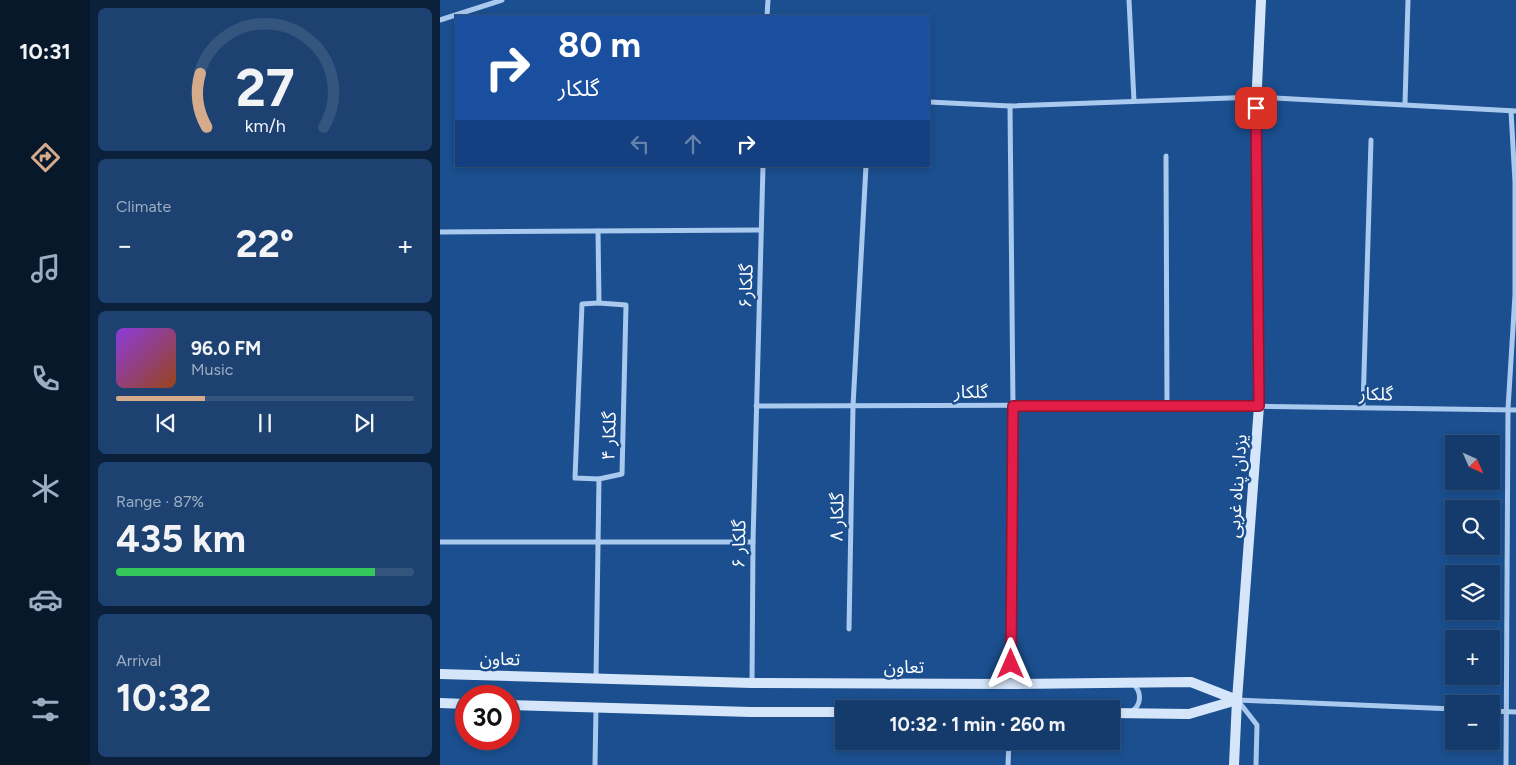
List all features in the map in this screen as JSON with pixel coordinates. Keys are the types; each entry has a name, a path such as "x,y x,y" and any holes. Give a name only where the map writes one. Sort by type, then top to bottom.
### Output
{"street":[{"path":"456,15 502,0"},
{"path":"767,15 768,0"},
{"path":"1129,0 1134,101"},
{"name":"یزدان پناه غربی","path":"1234,765 1237,700 1259,406 1257,97 1260,0"},
{"path":"1405,104 1408,0"},
{"path":"440,20 455,15"},
{"path":"930,102 1010,106 1257,97 1514,111 1515,295 1508,409 1506,765"},
{"path":"1010,106 1013,406 1011,684"},
{"path":"1363,407 1371,140"},
{"path":"1166,156 1167,405"},
{"name":"گلکار۶","path":"756,406 763,167"},
{"name":"گلکار ۸","path":"849,629 853,406 866,167"},
{"path":"440,232 761,230"},
{"path":"598,231 599,303 582,304 575,478 599,479"},
{"name":"گلکار ۴","path":"596,678 599,479 622,474 626,305 599,303"},
{"name":"گلکار","path":"756,406 1167,405 1516,410"},
{"name":"گلکار ۶","path":"752,682 756,406"},
{"path":"440,542 753,542"},
{"name":"تعاون","path":"440,674 752,682 1011,684 1191,682 1237,700"},
{"path":"1128,713 1135,709 1140,696 1138,689 1131,682"},
{"path":"1237,700 1257,725 1256,765"},
{"path":"1120,713 1189,714 1237,700 1445,709"},
{"path":"440,703 455,704"},
{"path":"520,705 835,712"},
{"path":"595,765 596,707"},
{"path":"1500,712 1516,712"},
{"path":"1008,765 1009,750"}],"route":[{"path":"1011,664 1013,406 1259,406 1256,108"}]}
